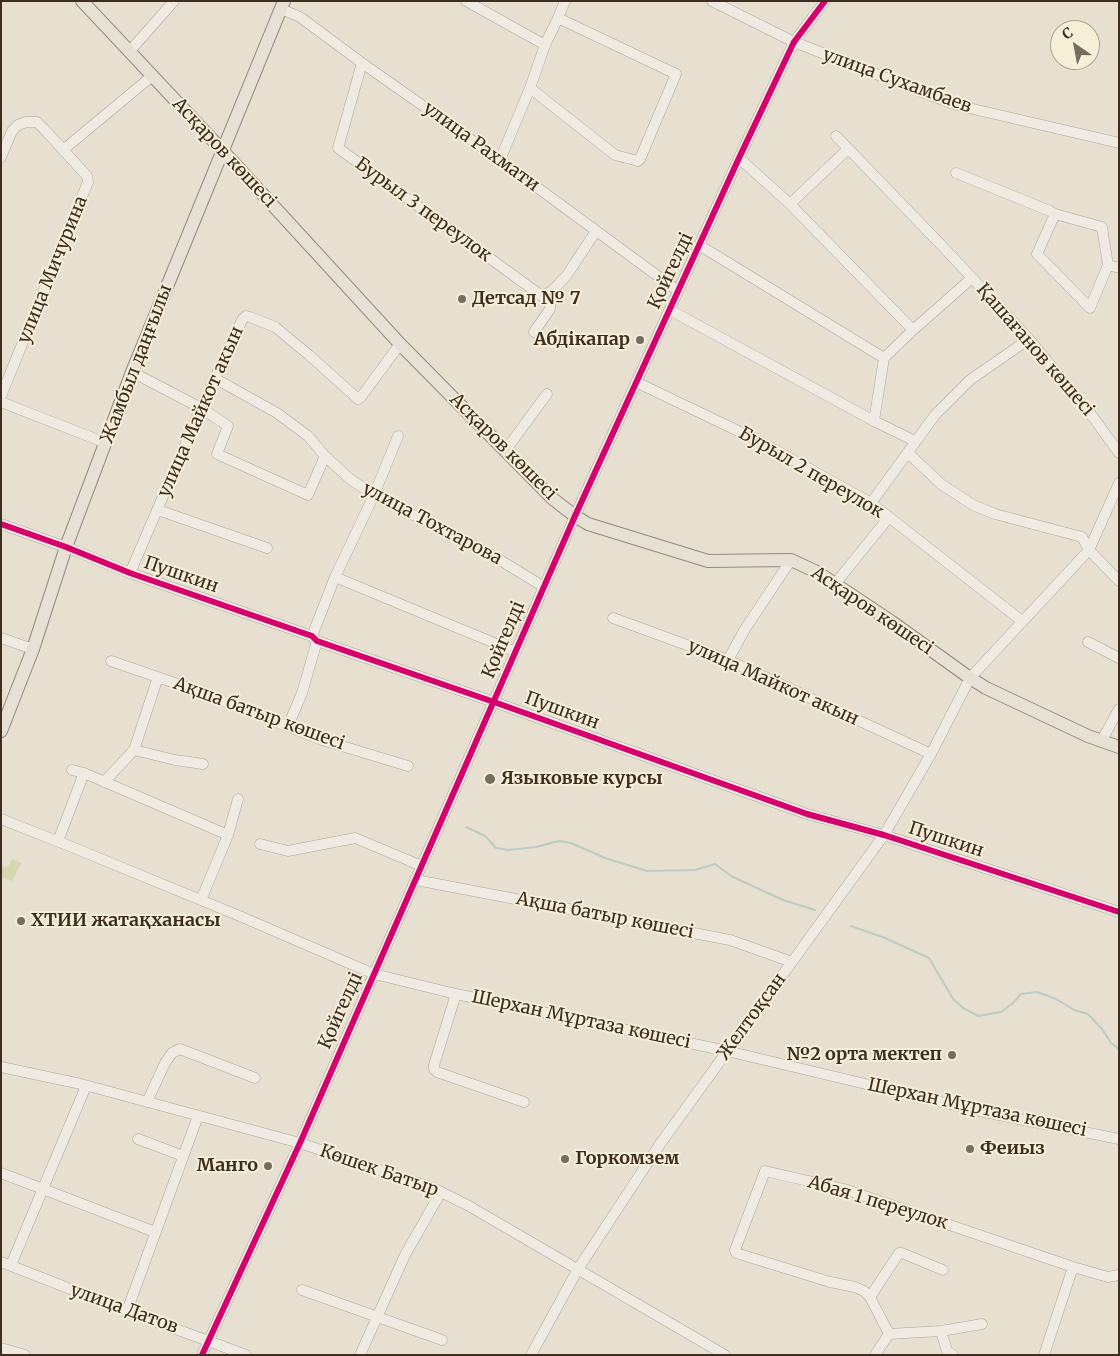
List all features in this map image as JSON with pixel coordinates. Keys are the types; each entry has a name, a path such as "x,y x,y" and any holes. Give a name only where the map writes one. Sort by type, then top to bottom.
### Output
{"main road":[{"name":"Асқаров көшесі","path":"82,1 400,344 553,499 576,516 588,524 708,561 791,560 817,572 986,688 1088,736 1119,747"},
{"name":"Жамбыл даңғылы","path":"1,731 33,649 66,547 132,372 282,5"}],"street":[{"path":"129,52 174,1"},
{"path":"466,1 545,45"},
{"path":"500,160 564,1"},
{"name":"улица Сухамбаев","path":"712,1 794,42 956,105 1119,144"},
{"name":"Қойгелді","path":"202,1355 300,1143 544,587 739,158 794,42 825,1"},
{"name":"улица Рахмати","path":"282,5 362,64 500,160 678,292"},
{"path":"530,88 615,155 638,161 640,159 676,74 558,18"},
{"name":"Бурыл 3 переулок","path":"362,64 338,146 340,150 542,296"},
{"path":"63,150 152,76"},
{"name":"улица Мичурина","path":"1,157 12,131 18,125 26,122 37,122 88,179 88,184 1,396"},
{"name":"Қашағанов көшесі","path":"836,136 1029,339 1093,417 1119,453"},
{"path":"790,204 848,149"},
{"path":"739,158 790,204 913,330"},
{"path":"956,173 1055,214 1102,227 1114,267 1090,308 1037,254 1055,214"},
{"path":"534,332 550,309 550,302 542,296 552,291 567,275 596,231"},
{"path":"699,245 884,358"},
{"path":"874,421 884,358 972,278"},
{"path":"670,310 874,421 915,441"},
{"name":"улица Майкот акын","path":"130,573 201,408 242,320 246,316 275,327 358,399 400,344"},
{"path":"871,503 936,415 970,380 1029,339"},
{"path":"132,372 201,408 228,426 217,454 308,495 324,456"},
{"name":"улица Тохтарова","path":"216,379 277,413 308,436 324,456 350,479 374,495 490,554 544,587"},
{"name":"Бурыл 2 переулок","path":"636,382 757,440 871,503 1022,621"},
{"path":"505,451 547,394"},
{"path":"1,402 106,443"},
{"path":"288,726 302,693 314,638 335,577 374,495 398,436"},
{"path":"908,453 941,484 973,505 995,514 1082,537 1089,550 1119,580"},
{"name":"Желтоқсан","path":"531,1355 578,1269 660,1144 884,835 931,754 970,678 1089,550 1119,483"},
{"name":"улица Майкот акын","path":"158,510 267,548"},
{"path":"835,584 889,517"},
{"name":"Пушкин","path":"1,524 66,547 130,573 808,814 884,835 1119,912"},
{"path":"728,660 745,629 791,560"},
{"path":"335,577 516,652"},
{"name":"улица Майкот акын","path":"613,618 728,660 931,754"},
{"path":"1,638 33,649"},
{"path":"1088,642 1119,658"},
{"name":"Ақша батыр көшесі","path":"110,661 198,691 322,740 408,766"},
{"path":"104,782 134,750 158,677"},
{"path":"1102,740 1119,709"},
{"path":"134,750 175,760 203,764"},
{"path":"72,770 84,773 228,835"},
{"path":"58,841 84,773"},
{"path":"201,900 228,835 238,799"},
{"name":"Шерхан Мұртаза көшесі","path":"1,820 58,841 201,900 374,974 456,994 727,1051 979,1111 1119,1139"},
{"path":"260,844 288,851 355,838 422,866"},
{"name":"Ақша батыр көшесі","path":"416,880 730,940 792,962"},
{"path":"456,994 434,1069 437,1072 524,1102"},
{"path":"147,1102 172,1053 180,1049 255,1078"},
{"name":"Көшек Батыр","path":"1,1067 86,1086 300,1143 433,1188 470,1206 725,1355"},
{"path":"6,1264 43,1189 86,1086"},
{"path":"127,1311 198,1116"},
{"path":"138,1140 183,1156"},
{"name":"Абая 1 переулок","path":"870,1298 860,1289 830,1282 736,1253 735,1250 764,1172 767,1171 844,1189 1073,1267 1108,1277 1119,1275"},
{"path":"1,1173 155,1232"},
{"path":"360,1355 405,1254 442,1192"},
{"path":"889,1334 870,1298 898,1253 943,1270"},
{"name":"улица Датов","path":"6,1264 246,1355"},
{"path":"1044,1355 1073,1267"},
{"path":"302,1290 442,1340"},
{"path":"889,1334 941,1330 982,1324"},
{"path":"941,1330 947,1351 953,1355"},
{"path":"875,1355 889,1334"},
{"path":"1,1348 25,1355"}],"green space":[{"path":"12,859 22,863 12,881 1,877 1,866 9,865"}],"waterway":[{"path":"466,827 485,836 496,848 509,850 536,847 559,841 571,843 605,858 647,871 695,870 715,864 731,876 783,900 815,910"},
{"path":"851,926 885,938 929,958 953,999 963,1008 978,1016 1001,1012 1021,994 1037,992 1056,999 1074,1010 1088,1014 1102,1029 1111,1043 1119,1049"}],"cycle path":[{"path":"202,1355 300,1143 575,516 739,158 794,42 825,1"},
{"path":"1,524 66,547 130,573 312,636 317,641 807,814 884,835 1119,912"}],"place":[{"name":"Детсад № 7","path":"462,299"},
{"name":"Абдiкапар","path":"640,340"},
{"name":"Языковые курсы","path":"490,779"},
{"name":"ХТИИ жатақханасы","path":"21,921"},
{"name":"№2 орта мектеп","path":"952,1055"},
{"name":"Феиыз","path":"970,1149"},
{"name":"Горкомзем","path":"565,1159"},
{"name":"Манго","path":"268,1166"}]}
